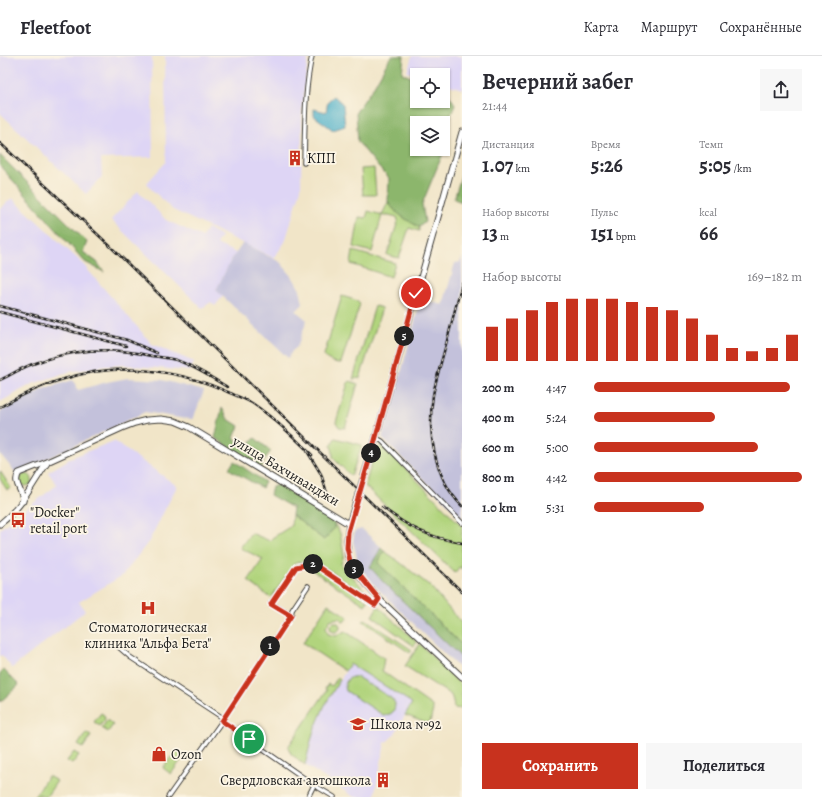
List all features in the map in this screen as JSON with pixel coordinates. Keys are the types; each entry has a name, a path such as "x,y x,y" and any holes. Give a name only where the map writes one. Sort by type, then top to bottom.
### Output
{"main road":[{"path":"349,524 376,438 462,132"},
{"name":"улица Бахчиванджи","path":"26,471 135,423 161,419 175,422 200,434 349,524 347,548 351,565 379,599 462,677"},
{"path":"0,524 11,515 23,501 47,462"},
{"path":"23,501 21,490 17,482 17,476 19,473 26,471 29,472 34,476 34,483"},
{"path":"21,490 30,489"}],"street":[{"path":"304,163 306,108 312,56"},
{"path":"376,438 382,441 462,522"},
{"path":"291,616 271,604 296,567 301,565 315,565 375,605 379,599"},
{"path":"168,797 291,616 292,610 308,586"},
{"path":"114,643 130,657 222,719 314,785 334,797"},
{"path":"308,797 314,785"}],"shaded area":[{"path":"0,56 152,56 153,157 101,159 102,177 86,194 0,113"},
{"path":"165,56 282,56 284,58 308,59 302,106 301,189 285,242 274,258 173,210 146,184 166,162"},
{"path":"412,56 462,56 462,89 450,85 450,68 410,68 410,73 407,72"},
{"path":"138,191 166,220 202,237 207,228 221,236 216,244 236,253 216,290 223,296 215,306 211,302 202,308 111,220"},
{"path":"12,198 81,262 152,344 194,362 190,371 125,365 106,366 68,372 32,384 0,402 0,209"},
{"path":"243,243 280,262 292,276 300,290 303,304 296,311 307,320 297,347 292,351 288,358 216,290 231,260"},
{"path":"462,257 462,518 382,438 386,421 390,414 421,299 443,305 455,263 460,262"},
{"path":"128,378 162,380 204,391 193,419 145,412 19,472 15,472 0,454 0,412 13,404 43,389 73,380 78,390"},
{"path":"114,441 177,486 149,541 123,575 79,602 85,611 12,668 2,655 0,656 0,529 57,485 48,472 73,457"},
{"path":"362,529 381,548 371,567 385,584 462,658 462,671 377,588 359,566 353,541 355,531"},
{"name":"Школа №92","path":"350,664 412,703 394,735 385,743 374,797 354,797 305,765 313,733 324,707"}],"green space":[{"path":"391,56 404,56 402,73 410,77 410,108 450,108 450,96 455,104 450,118 450,116 410,116 410,156 442,156 422,204 425,222 419,227 398,213 388,202 389,178 358,142 356,112 374,86"},
{"path":"0,155 87,242 83,252 97,262 104,272 85,262 0,166"},
{"path":"374,168 376,195 363,195 361,169"},
{"path":"462,173 462,202 454,199"},
{"path":"388,202 398,213 419,227 419,231 409,228 399,258 387,255 398,221 397,217 382,215"},
{"path":"368,211 382,215 372,252 354,247 359,217 366,218"},
{"path":"353,251 395,263 391,277 351,264"},
{"path":"342,296 358,301 360,304 341,363 336,363 327,359 324,355"},
{"path":"375,306 382,308 360,378 353,379"},
{"path":"350,381 358,384 345,428 339,427 336,422 348,383"},
{"path":"222,408 228,419 239,426 234,438 254,456 258,452 250,443 255,438 271,451 264,460 262,467 215,438"},
{"path":"335,438 362,445 351,476 333,458 331,446"},
{"path":"379,447 385,448 462,526 462,569 459,567 455,573 365,486 375,451"},
{"path":"234,461 265,482 262,488 229,469"},
{"path":"0,471 11,488 7,490 0,479"},
{"path":"28,474 31,475 31,485 24,486 21,485 20,478 21,475"},
{"path":"277,485 325,513 334,523 334,528 324,540 292,515 293,508 270,495 272,487"},
{"path":"292,515 324,540 334,528 334,523 340,533 344,555 341,564 345,573 353,577 372,599 315,561 305,560 294,564 271,598 248,581 263,559 240,548 251,533 270,541 272,538 291,526"},
{"path":"381,548 384,551 378,563 462,645 462,658 385,584 370,567"},
{"path":"384,551 430,586 462,624 462,645 378,563"},
{"path":"315,566 368,601 365,605 312,570"},
{"path":"328,604 348,617 344,622 339,618 330,620 326,627 328,634 336,636 345,631 384,658 382,671 432,706 433,710 430,722 426,723 405,715 412,703 350,664 345,671 303,643"},
{"path":"378,606 417,642 414,646 372,616"},
{"path":"365,619 412,650 410,653 363,621"},
{"path":"333,622 337,622 339,623 339,631 333,632 330,629 330,625"},
{"path":"420,644 462,686 462,709 454,708 451,695 405,666"},
{"path":"4,670 19,685 0,702 0,673"},
{"path":"338,677 340,679 324,707 313,733 305,765 291,754 288,747 327,690 325,689 328,684 332,686"},
{"path":"352,677 357,677 391,698 395,703 392,712 383,715 346,691 346,682"},
{"path":"101,713 104,715 105,719 100,726 94,722"},
{"path":"107,720 113,725 108,732 102,728"},
{"path":"86,733 91,736 83,748 78,745"},
{"path":"176,750 184,756 171,774 163,768"},
{"path":"74,752 79,755 72,764 67,761"},
{"path":"48,776 57,781 46,797 39,794 39,797 34,797"}],"water":[{"path":"334,96 343,104 345,126 333,130 314,116 314,109 326,112 328,101"}],"railway":[{"path":"0,143 109,245 462,592"},
{"path":"462,283 434,389 431,409 432,439 439,468 452,495 462,506"},
{"path":"0,306 127,340 157,353"},
{"path":"0,312 126,346"},
{"path":"0,380 26,367 60,355 75,352 105,350 136,353 183,362 227,387"},
{"path":"0,407 48,384 85,374 127,370 169,374 190,378 252,403 268,415 312,455"},
{"path":"307,451 321,474 327,493"},
{"path":"382,507 401,521 419,531 439,538 462,543"}],"place":[{"name":"КПП","path":"295,158"},
{"name":"\"Docker\" retail port","path":"18,520"},
{"name":"Стоматологическая клиника \"Альфа Бета\"","path":"148,608"},
{"name":"Школа №92","path":"358,724"},
{"name":"Ozon","path":"159,754"},
{"name":"Свердловская автошкола","path":"383,780"}],"route":[{"path":"249,739 222,721 278,633 291,616 271,604 296,567 310,564 315,565 375,605 379,599 351,565 348,556 347,540 349,524 374,444 416,293"}]}
